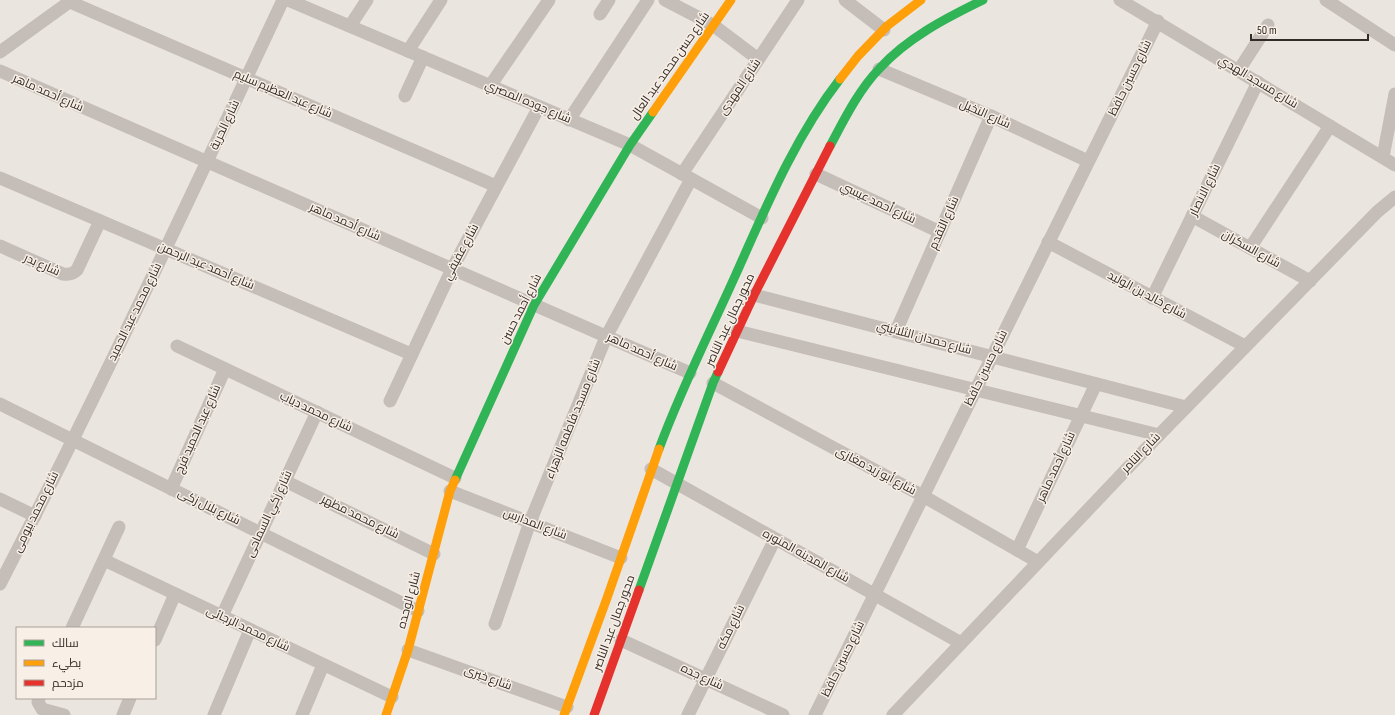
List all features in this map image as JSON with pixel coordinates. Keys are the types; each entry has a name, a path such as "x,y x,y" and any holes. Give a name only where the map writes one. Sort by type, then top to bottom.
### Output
{"street":[{"name":"شارع الحرية","path":"208,162 283,0"},
{"name":"شارع جوده المصري","path":"288,0 630,146 762,218"},
{"path":"350,26 368,0"},
{"path":"408,51 441,0"},
{"path":"490,86 549,0"},
{"path":"600,14 609,0"},
{"path":"569,120 648,0"},
{"path":"665,0 713,25 758,59"},
{"name":"شارع حسن محمد عبد العال","path":"630,146 731,0"},
{"name":"شارع المهدى","path":"686,176 758,59 798,0"},
{"path":"845,0 884,30"},
{"name":"محور جمال عبد الناصر","path":"566,711 651,469 690,373 762,218 799,143 820,106 838,80 858,56 884,30 921,0"},
{"name":"محور جمال عبد الناصر","path":"594,715 713,384 754,294 850,110 879,69 901,49 947,18 983,0"},
{"name":"شارع مسجد الهدي","path":"1120,0 1158,21 1395,165"},
{"path":"1326,0 1395,45"},
{"name":"شارع عبد العظيم سليم","path":"71,1 496,186"},
{"path":"0,52 71,1"},
{"name":"شارع حسين حافظ","path":"815,715 1158,21"},
{"path":"1239,70 1268,25"},
{"path":"405,96 423,58"},
{"name":"شارع النخيل","path":"879,69 991,116 1088,161"},
{"name":"شارع أحمد ماهر","path":"0,71 690,373"},
{"name":"شارع الانصار","path":"1152,298 1258,82"},
{"path":"1383,157 1395,94"},
{"name":"شارع عفيفي","path":"390,401 452,269 538,107"},
{"name":"شارع التقدم","path":"896,331 991,116"},
{"path":"1250,248 1330,126"},
{"name":"شارع أحمد حسن","path":"450,491 534,305 630,146"},
{"name":"شارع محمد عبد الحميد","path":"72,440 208,162"},
{"name":"شارع أحمد عيسي","path":"816,174 940,232"},
{"name":"شارع مسجد فاطمه الزهراء","path":"495,624 530,522 606,337 686,176"},
{"name":"شارع أحمد عبد الرحمن","path":"0,178 411,354"},
{"name":"شارع التامر","path":"893,715 1245,346 1377,212 1395,196"},
{"name":"شارع السكران","path":"1192,216 1310,281"},
{"name":"شارع بدر","path":"0,246 63,274 73,274 78,270 100,221"},
{"name":"شارع خالد بن الوليد","path":"1048,242 1245,346"},
{"name":"شارع حمدان الثلاثيني","path":"754,294 1186,407"},
{"path":"737,331 1159,435"},
{"name":"شارع محمد دياب","path":"178,346 455,478"},
{"name":"شارع عبد الحميد فرج","path":"171,489 225,369"},
{"name":"شارع أبو زيد مغازى","path":"713,384 923,496 1038,562"},
{"name":"شارع أحمد ماهر","path":"1017,550 1096,384"},
{"name":"شارع بلال زكى","path":"0,404 418,610"},
{"name":"شارع زكي السماحى","path":"222,616 317,412"},
{"name":"شارع محمد بيومى","path":"0,584 72,440"},
{"name":"شارع المدينه المنوره","path":"651,469 676,485 961,643"},
{"name":"شارع محمد مظهر","path":"285,480 434,554"},
{"name":"شارع المدارس","path":"450,491 621,558"},
{"name":"شارع الوحده","path":"386,715 408,650 450,491"},
{"path":"0,499 35,516"},
{"path":"72,627 119,527"},
{"name":"شارع مكه","path":"688,715 775,539"},
{"name":"شارع محمد الرجائى","path":"104,560 392,697"},
{"path":"156,638 175,594"},
{"path":"214,715 250,630"},
{"name":"شارع جده","path":"621,640 783,715"},
{"name":"شارع خيرى","path":"408,650 566,711"},
{"path":"302,715 323,664"},
{"path":"39,699 39,706 42,709 64,715"},
{"path":"123,715 130,699"}],"traffic: fast":[{"path":"830,146 864,87 890,58 914,38 955,14 983,0"},
{"path":"659,449 686,383 782,173 809,125 840,79"},
{"path":"455,480 534,305 630,145 653,112"},
{"path":"639,590 718,372"}],"traffic: slow":[{"path":"653,112 731,0"},
{"path":"840,79 858,56 887,26 921,0"},
{"path":"564,715 659,449"},
{"path":"386,715 408,650 450,491 455,480"}],"traffic: jam":[{"path":"718,372 754,295 830,146"},
{"path":"594,715 639,590"}]}
